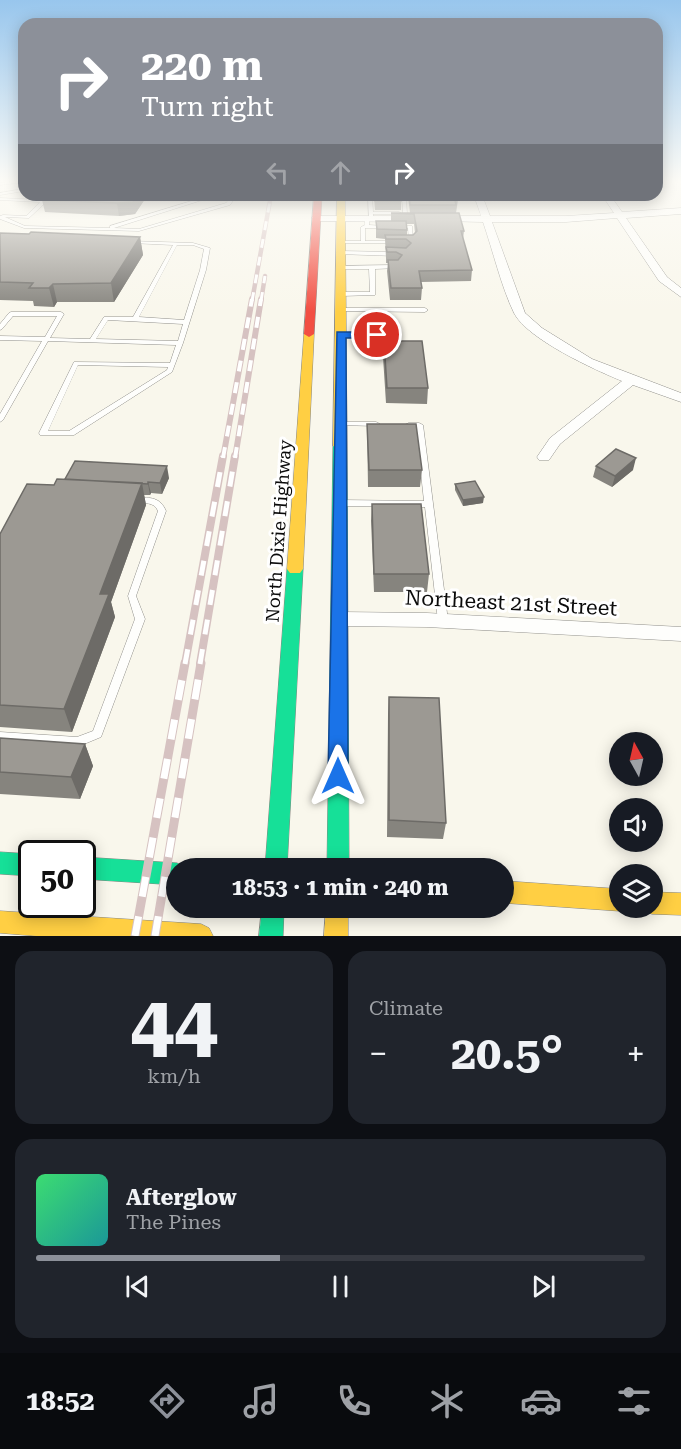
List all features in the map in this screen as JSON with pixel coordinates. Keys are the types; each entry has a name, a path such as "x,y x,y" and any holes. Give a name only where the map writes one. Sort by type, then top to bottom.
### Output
{"main road":[{"name":"North Dixie Highway","path":"277,858 323,388 317,225"},
{"name":"North Dixie Highway","path":"338,858 340,424 323,388 340,335 341,225"},
{"path":"0,863 18,864"},
{"path":"96,869 166,873"},
{"path":"514,893 609,899"},
{"path":"663,903 681,904"},
{"path":"271,936 272,918"},
{"path":"336,936 337,918"},
{"path":"0,922 201,936"}],"street":[{"path":"488,225 520,314 560,346 631,380 681,398"},
{"path":"627,225 663,279 681,294"},
{"path":"544,457 555,441 631,380"},
{"name":"Northeast 21st Street","path":"340,619 443,621 681,634"}],"lane":[{"path":"19,225 24,227 139,230 157,225"},
{"path":"105,229 119,225"},
{"path":"363,242 365,225"},
{"path":"340,254 363,242 412,242 410,227 398,225"},
{"path":"129,242 199,244 207,248 180,343 172,365 170,370 71,433 43,432 76,363 172,365"},
{"path":"135,319 176,243"},
{"path":"340,254 405,254"},
{"path":"340,254 372,267 396,267"},
{"path":"340,294 373,294 372,267"},
{"path":"340,310 425,310"},
{"path":"0,328 11,314 60,315 0,420"},
{"path":"92,340 106,318 186,322"},
{"path":"340,335 394,335"},
{"path":"0,338 180,343"},
{"path":"340,424 386,424"},
{"path":"397,425 419,425 443,621"},
{"path":"0,737 77,742 97,734 140,619 132,596 162,511 161,506 155,501 132,500"},
{"path":"340,503 429,504"}],"building":[{"path":"376,225 406,225 407,230 377,229"},
{"path":"416,225 462,225 464,231 461,231 472,270 419,271 422,288 391,288 388,260 398,260 402,255 387,252 386,247 406,248 411,243 406,239 386,239 385,235 413,235 417,231"},
{"path":"31,232 140,237 111,283 53,284 49,288 29,288 33,283 0,282 0,233 29,234"},
{"path":"384,341 422,341 428,388 387,388"},
{"path":"367,424 416,424 422,470 369,470"},
{"path":"616,449 636,458 615,476 596,466"},
{"path":"75,461 167,466 160,483 65,479"},
{"path":"57,479 142,483 100,594 109,594 64,709 0,705 0,534 27,484 54,485"},
{"path":"475,481 484,497 463,500 455,484"},
{"path":"372,504 421,504 429,574 374,574"},
{"path":"389,697 439,698 446,823 389,820"},
{"path":"0,738 85,744 71,777 0,772"}],"railway":[{"path":"252,301 266,225"},
{"path":"261,301 265,276"},
{"path":"223,458 252,299"},
{"path":"235,458 261,299"},
{"path":"185,664 223,456"},
{"path":"200,664 235,456"},
{"path":"135,936 185,663"},
{"path":"155,936 201,663"}],"traffic: fast":[{"path":"338,858 340,446"},
{"path":"277,858 295,569"},
{"path":"0,863 18,864"},
{"path":"96,869 166,873"},
{"path":"271,936 272,918"}],"traffic: slow":[{"path":"340,446 341,225"},
{"path":"295,569 309,334"},
{"path":"514,893 609,899"},
{"path":"663,903 681,904"},
{"path":"336,936 337,918"},
{"path":"0,922 201,936"}],"traffic: jam":[{"path":"309,334 316,225"}],"route":[{"path":"338,776 340,335 377,335"}]}
